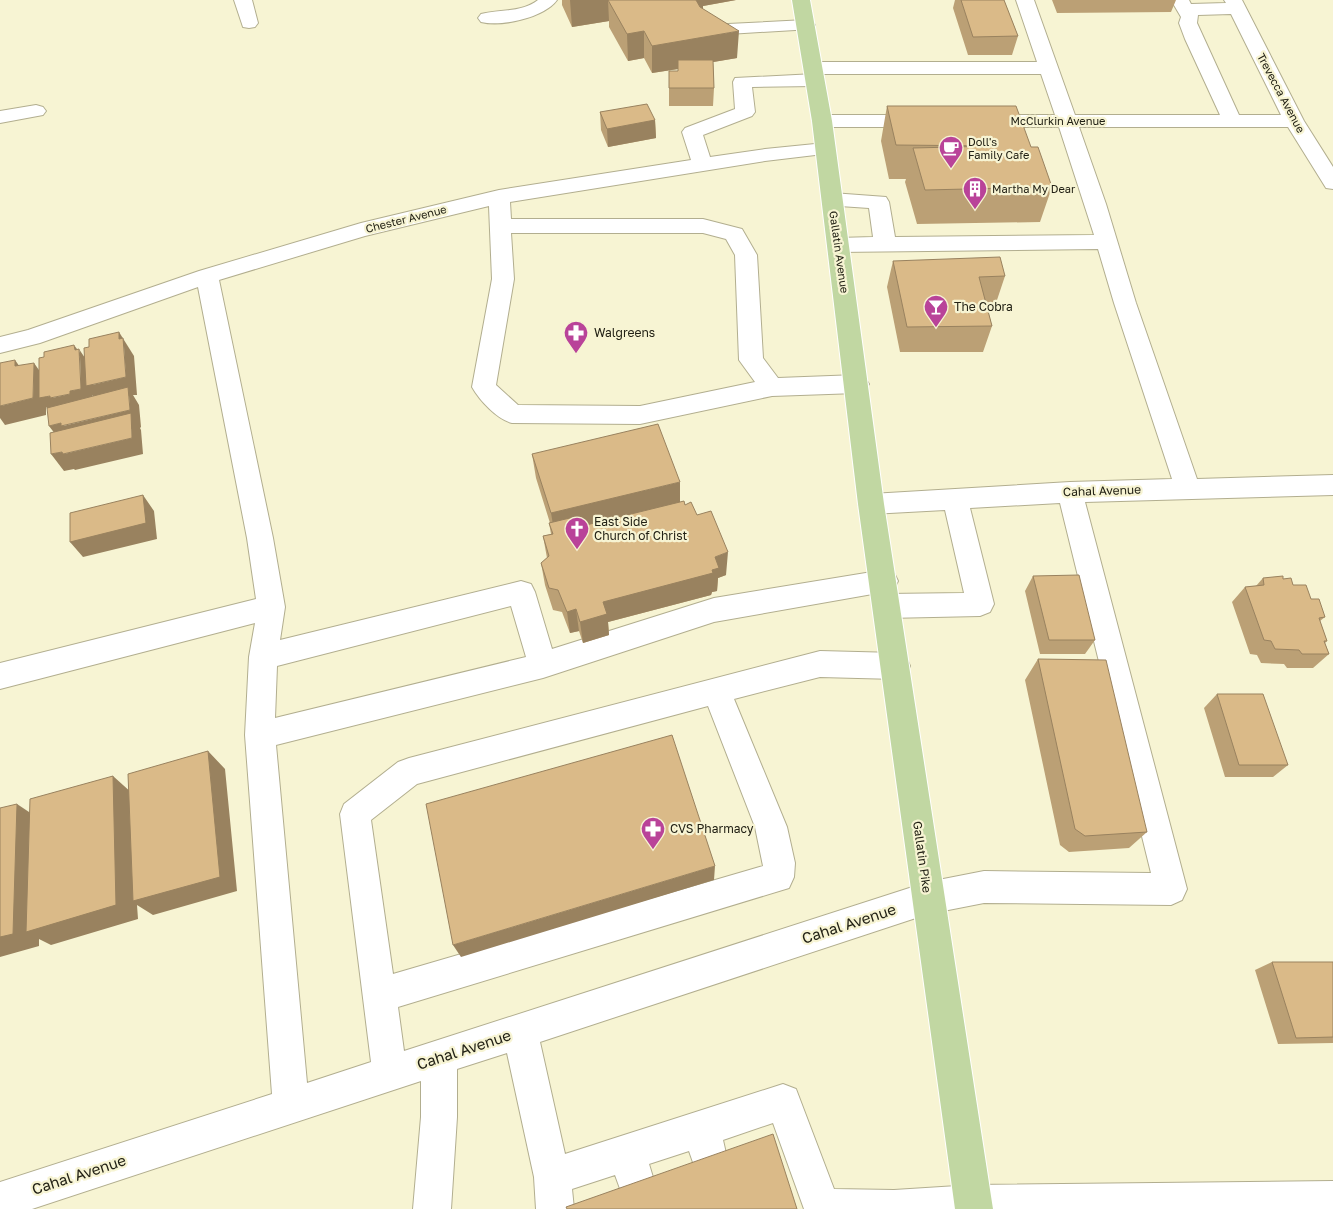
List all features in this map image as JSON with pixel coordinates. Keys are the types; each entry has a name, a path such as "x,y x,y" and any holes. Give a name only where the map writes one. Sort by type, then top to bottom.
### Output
{"main road":[{"name":"Gallatin Avenue","path":"801,0 822,121 871,504"},
{"name":"Gallatin Pike","path":"871,504 886,594 928,898 974,1207"}],"street":[{"path":"243,0 249,23"},
{"path":"488,18 530,12 543,6 548,0"},
{"path":"1025,0 1107,242 1124,303 1188,488"},
{"path":"1232,121 1194,39 1188,23 1190,17 1183,5 1235,4"},
{"name":"Trevecca Avenue","path":"1235,4 1294,121 1333,183"},
{"path":"728,29 806,25"},
{"path":"702,165 692,132 745,112 742,82 814,74 1048,68"},
{"path":"0,118 36,111"},
{"name":"McClurkin Avenue","path":"822,121 1294,121"},
{"path":"1312,148 1333,148"},
{"name":"Chester Avenue","path":"0,345 32,337 207,276 361,230 499,197 702,165 825,149"},
{"path":"499,197 503,278 484,387 512,414 640,415 772,387 857,384"},
{"path":"832,200 879,202 885,244"},
{"path":"501,226 704,226 734,234 746,255 751,360 772,387"},
{"path":"838,245 1107,242"},
{"path":"207,276 260,538 271,608 263,657 260,735 291,1106"},
{"name":"Cahal Avenue","path":"871,504 1070,492 1333,485"},
{"name":"Cahal Avenue","path":"0,1201 928,898 984,887 1171,889 1070,492"},
{"path":"260,735 543,665 714,610 886,594 980,604 954,498"},
{"path":"263,657 521,592 543,665"},
{"path":"0,676 271,608"},
{"path":"390,1074 355,814 408,772 820,664 896,666"},
{"path":"380,995 778,877 779,863 771,827 716,691"},
{"path":"520,1032 553,1193 705,1144 783,1102 822,1209 1197,1206 1333,1200"},
{"path":"432,1209 439,1117 439,1059"}],"building":[{"path":"608,0 696,0 700,7 739,31 652,46 644,31 627,34"},
{"path":"961,0 1004,0 1018,36 973,37"},
{"path":"678,60 713,60 714,88 669,88 669,71 678,71"},
{"path":"647,104 655,120 607,129 600,112"},
{"path":"887,106 1016,106 1031,147 1038,147 1052,187 925,190 913,148 994,146 896,145"},
{"path":"1000,257 1005,276 979,277 992,326 907,327 893,261"},
{"path":"119,332 119,339 123,338 126,377 86,386 84,348 89,347 89,339"},
{"path":"74,345 75,350 79,349 81,389 70,391 70,394 39,398 39,358 44,357 44,352"},
{"path":"15,360 15,366 34,363 33,398 0,406 0,363"},
{"path":"128,387 130,410 61,426 61,423 49,426 47,408"},
{"path":"131,413 132,438 63,454 62,452 51,454 50,433"},
{"path":"658,424 680,482 551,513 532,454"},
{"path":"143,495 146,523 70,542 70,513"},
{"path":"684,501 685,505 691,502 697,515 711,511 728,552 715,557 719,568 712,570 713,573 603,602 607,614 580,622 576,609 567,612 558,590 549,588 541,563 549,556 543,536 553,534 549,523 574,517 578,527"},
{"path":"1079,575 1095,640 1049,640 1033,576"},
{"path":"1283,576 1283,579 1291,578 1293,585 1306,585 1311,599 1319,599 1325,617 1319,618 1327,641 1324,641 1329,654 1302,654 1299,650 1275,649 1271,641 1264,640 1245,587 1264,585 1263,578"},
{"path":"1038,659 1106,660 1147,832 1085,836 1075,829"},
{"path":"1217,694 1263,694 1288,765 1239,765"},
{"name":"CVS Pharmacy","path":"672,735 715,866 453,945 426,804"},
{"path":"208,751 220,877 133,901 128,774"},
{"path":"113,776 116,905 26,932 30,799"},
{"path":"17,804 13,934 0,937 0,808"},
{"path":"1272,962 1333,962 1333,1037 1296,1038"},
{"path":"773,1134 797,1209 567,1209 566,1207"}],"place":[{"name":"Doll's Family Cafe","path":"951,169"},
{"name":"Martha My Dear","path":"975,210"},
{"name":"The Cobra","path":"936,328"},
{"name":"Walgreens","path":"576,354"},
{"name":"East Side Church of Christ","path":"577,550"},
{"name":"CVS Pharmacy","path":"653,850"}]}
